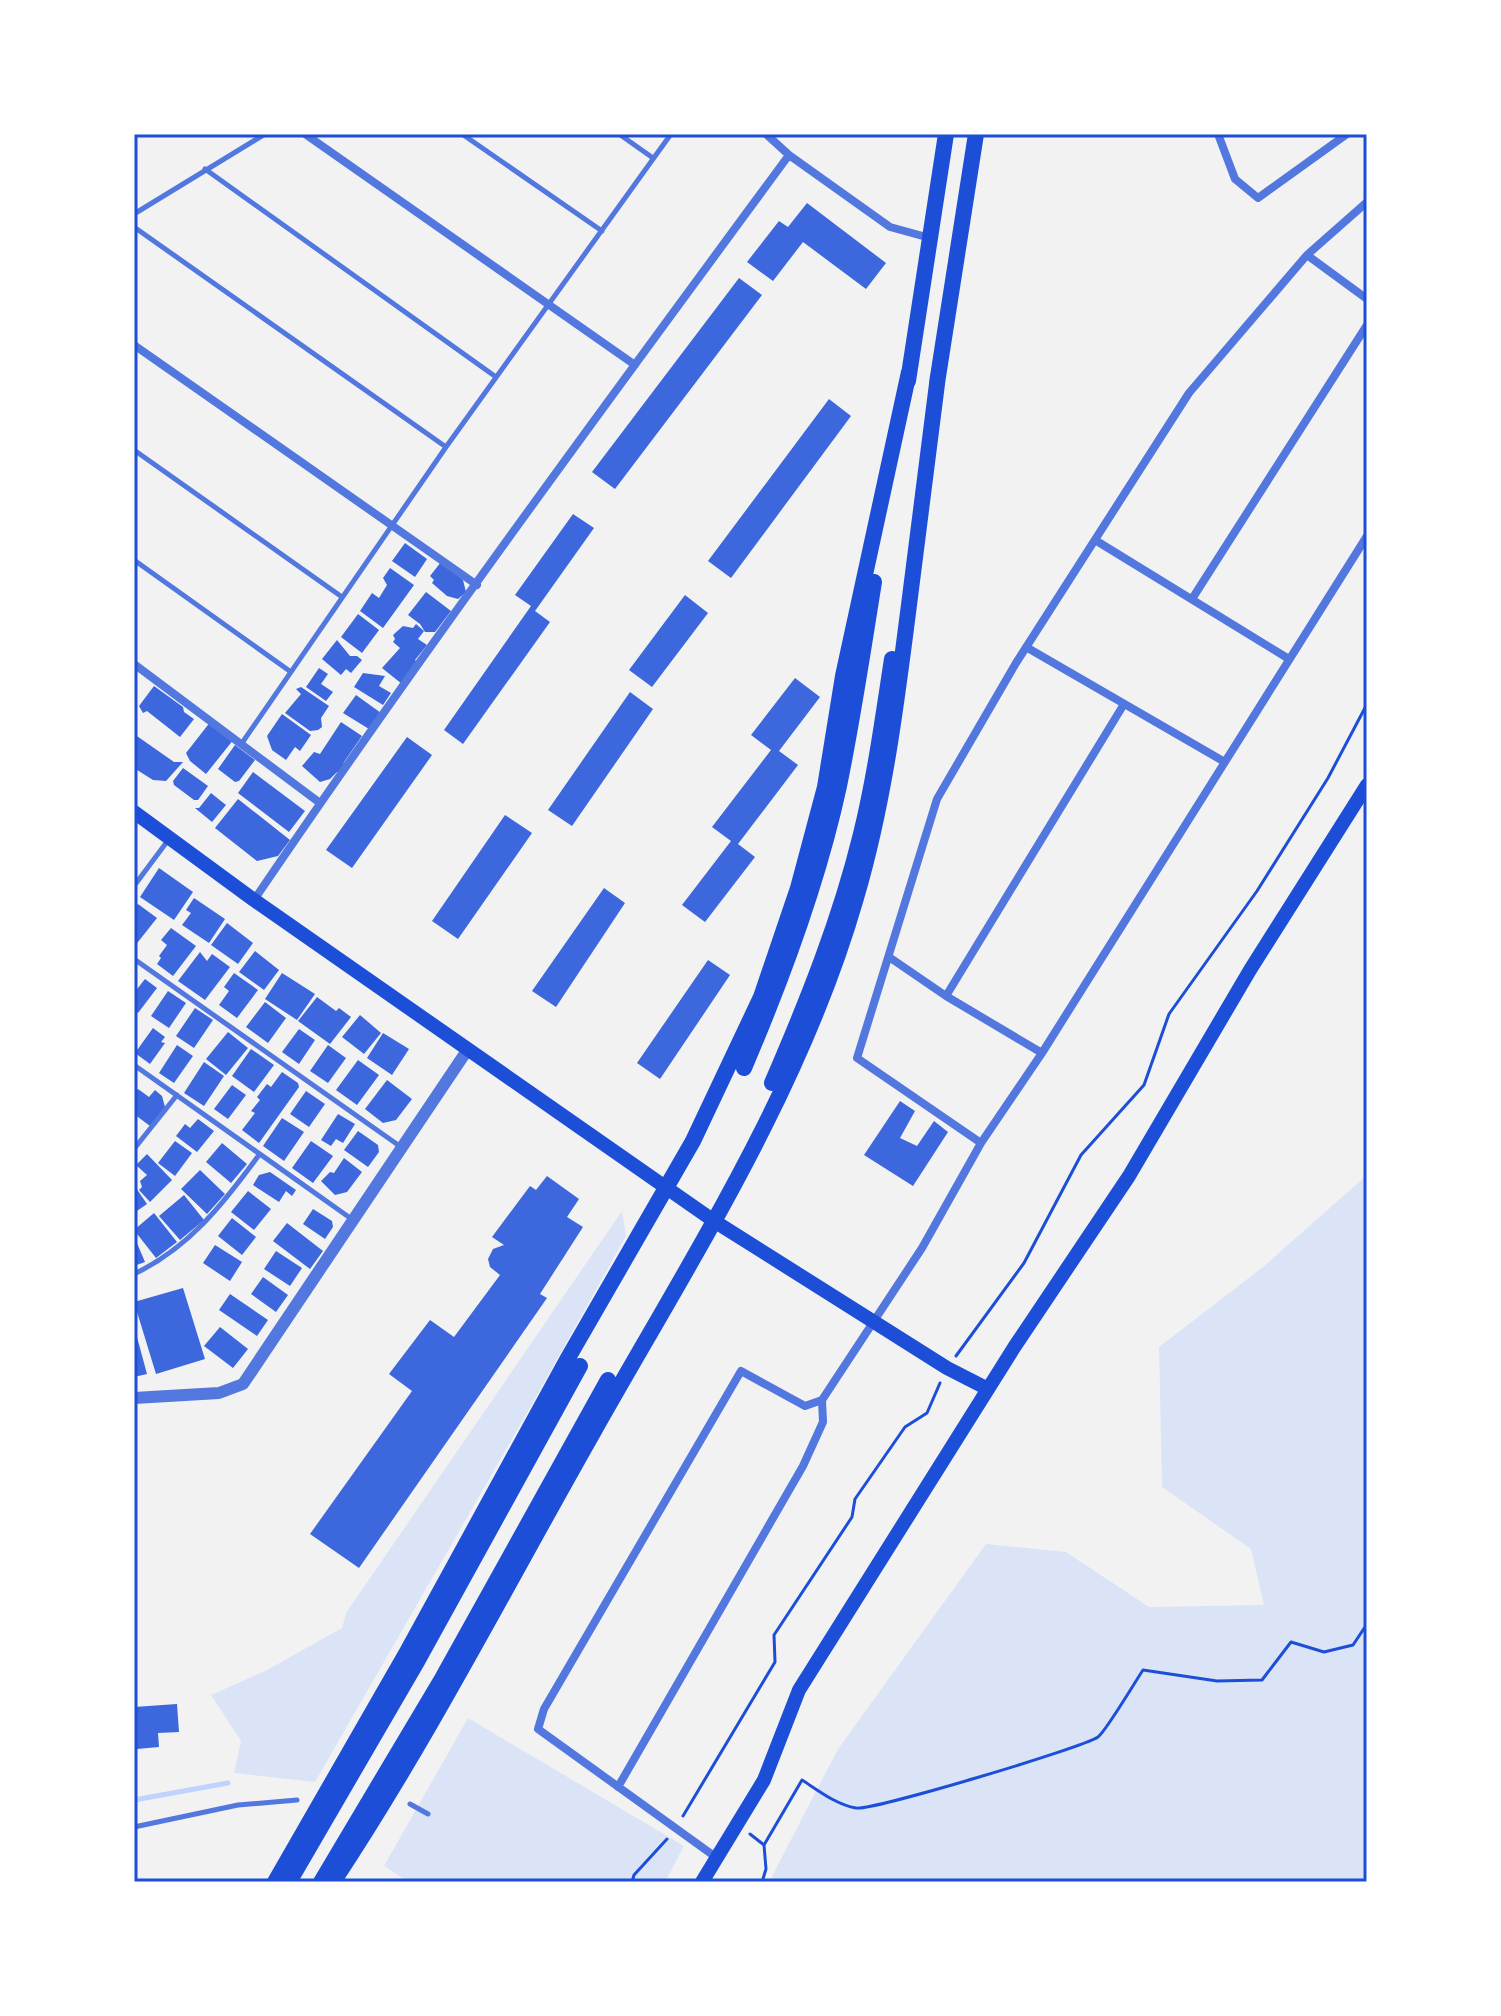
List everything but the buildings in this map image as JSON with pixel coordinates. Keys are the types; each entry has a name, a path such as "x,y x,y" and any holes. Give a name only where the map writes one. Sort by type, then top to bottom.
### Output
{"main road":[{"path":"744,1068 791,951 839,787 946,134"},
{"path":"772,1083 823,958 861,836 887,693 976,134"},
{"path":"275,1882 407,1652 568,1358 668,1187 761,997 798,888 825,787 843,676 909,372"},
{"path":"333,1882 383,1806 455,1683 714,1221 784,1089 812,1023 855,902 873,838 899,694 938,376"},
{"path":"702,1882 764,1780 799,1690 988,1389 1129,1176 1250,970 1367,785"},
{"path":"134,812 254,900 714,1221 947,1368 988,1389"},
{"path":"289,1882 418,1660 580,1366"},
{"path":"321,1882 443,1677 608,1380"}],"street":[{"path":"305,134 635,365"},
{"path":"766,134 789,155 890,227 930,238"},
{"path":"1218,134 1235,179 1258,198 1347,134"},
{"path":"254,900 320,803 789,155"},
{"path":"981,1143 857,1058 937,799 1026,647 1189,393 1307,255 1367,202"},
{"path":"1307,255 1367,299"},
{"path":"1192,599 1367,325"},
{"path":"134,345 477,585"},
{"path":"618,1787 803,1466 823,1422 822,1400 922,1248 981,1143 1042,1053 1367,536"},
{"path":"1095,540 1289,659"},
{"path":"1026,647 1223,761"},
{"path":"134,664 320,803"},
{"path":"946,996 1124,704"},
{"path":"889,957 946,996 1042,1053"},
{"path":"134,1398 219,1393 243,1384 468,1049"},
{"path":"717,1858 538,1729 544,1709 741,1371 805,1406 822,1400"}],"lane":[{"path":"134,214 265,134"},
{"path":"462,134 602,231"},
{"path":"619,134 653,158"},
{"path":"242,743 391,525 671,134"},
{"path":"205,169 496,377"},
{"path":"134,227 446,447"},
{"path":"134,450 342,597"},
{"path":"134,560 291,672"},
{"path":"134,886 170,838"},
{"path":"134,959 402,1148"},
{"path":"134,1065 354,1220"},
{"path":"134,1149 177,1095"},
{"path":"134,1274 152,1266 186,1242 227,1199 259,1155"},
{"path":"134,1827 238,1805 297,1800"},
{"path":"410,1804 428,1814"}],"path":[{"path":"632,1882 634,1875 676,1828 775,1662 774,1635 852,1517 855,1499 905,1427 927,1413 947,1368 1024,1263 1081,1155 1144,1085 1169,1014 1257,891 1328,778 1367,704"},
{"path":"762,1882 766,1869 764,1845 802,1780 831,1799 859,1809 908,1797 1099,1736 1143,1670 1217,1681 1262,1680 1291,1642 1324,1652 1353,1645 1367,1624"},
{"path":"738,1824 764,1845"}],"shaded area":[{"path":"1367,1175 1367,1882 769,1882 838,1749 986,1544 1066,1552 1149,1607 1264,1605 1251,1549 1162,1487 1159,1347 1263,1267"},
{"path":"622,1211 626,1236 315,1782 234,1773 241,1741 211,1695 267,1670 342,1628 346,1613"},
{"path":"468,1718 684,1846 665,1882 409,1882 384,1866"}],"waterway":[{"path":"134,1800 228,1783"}]}
